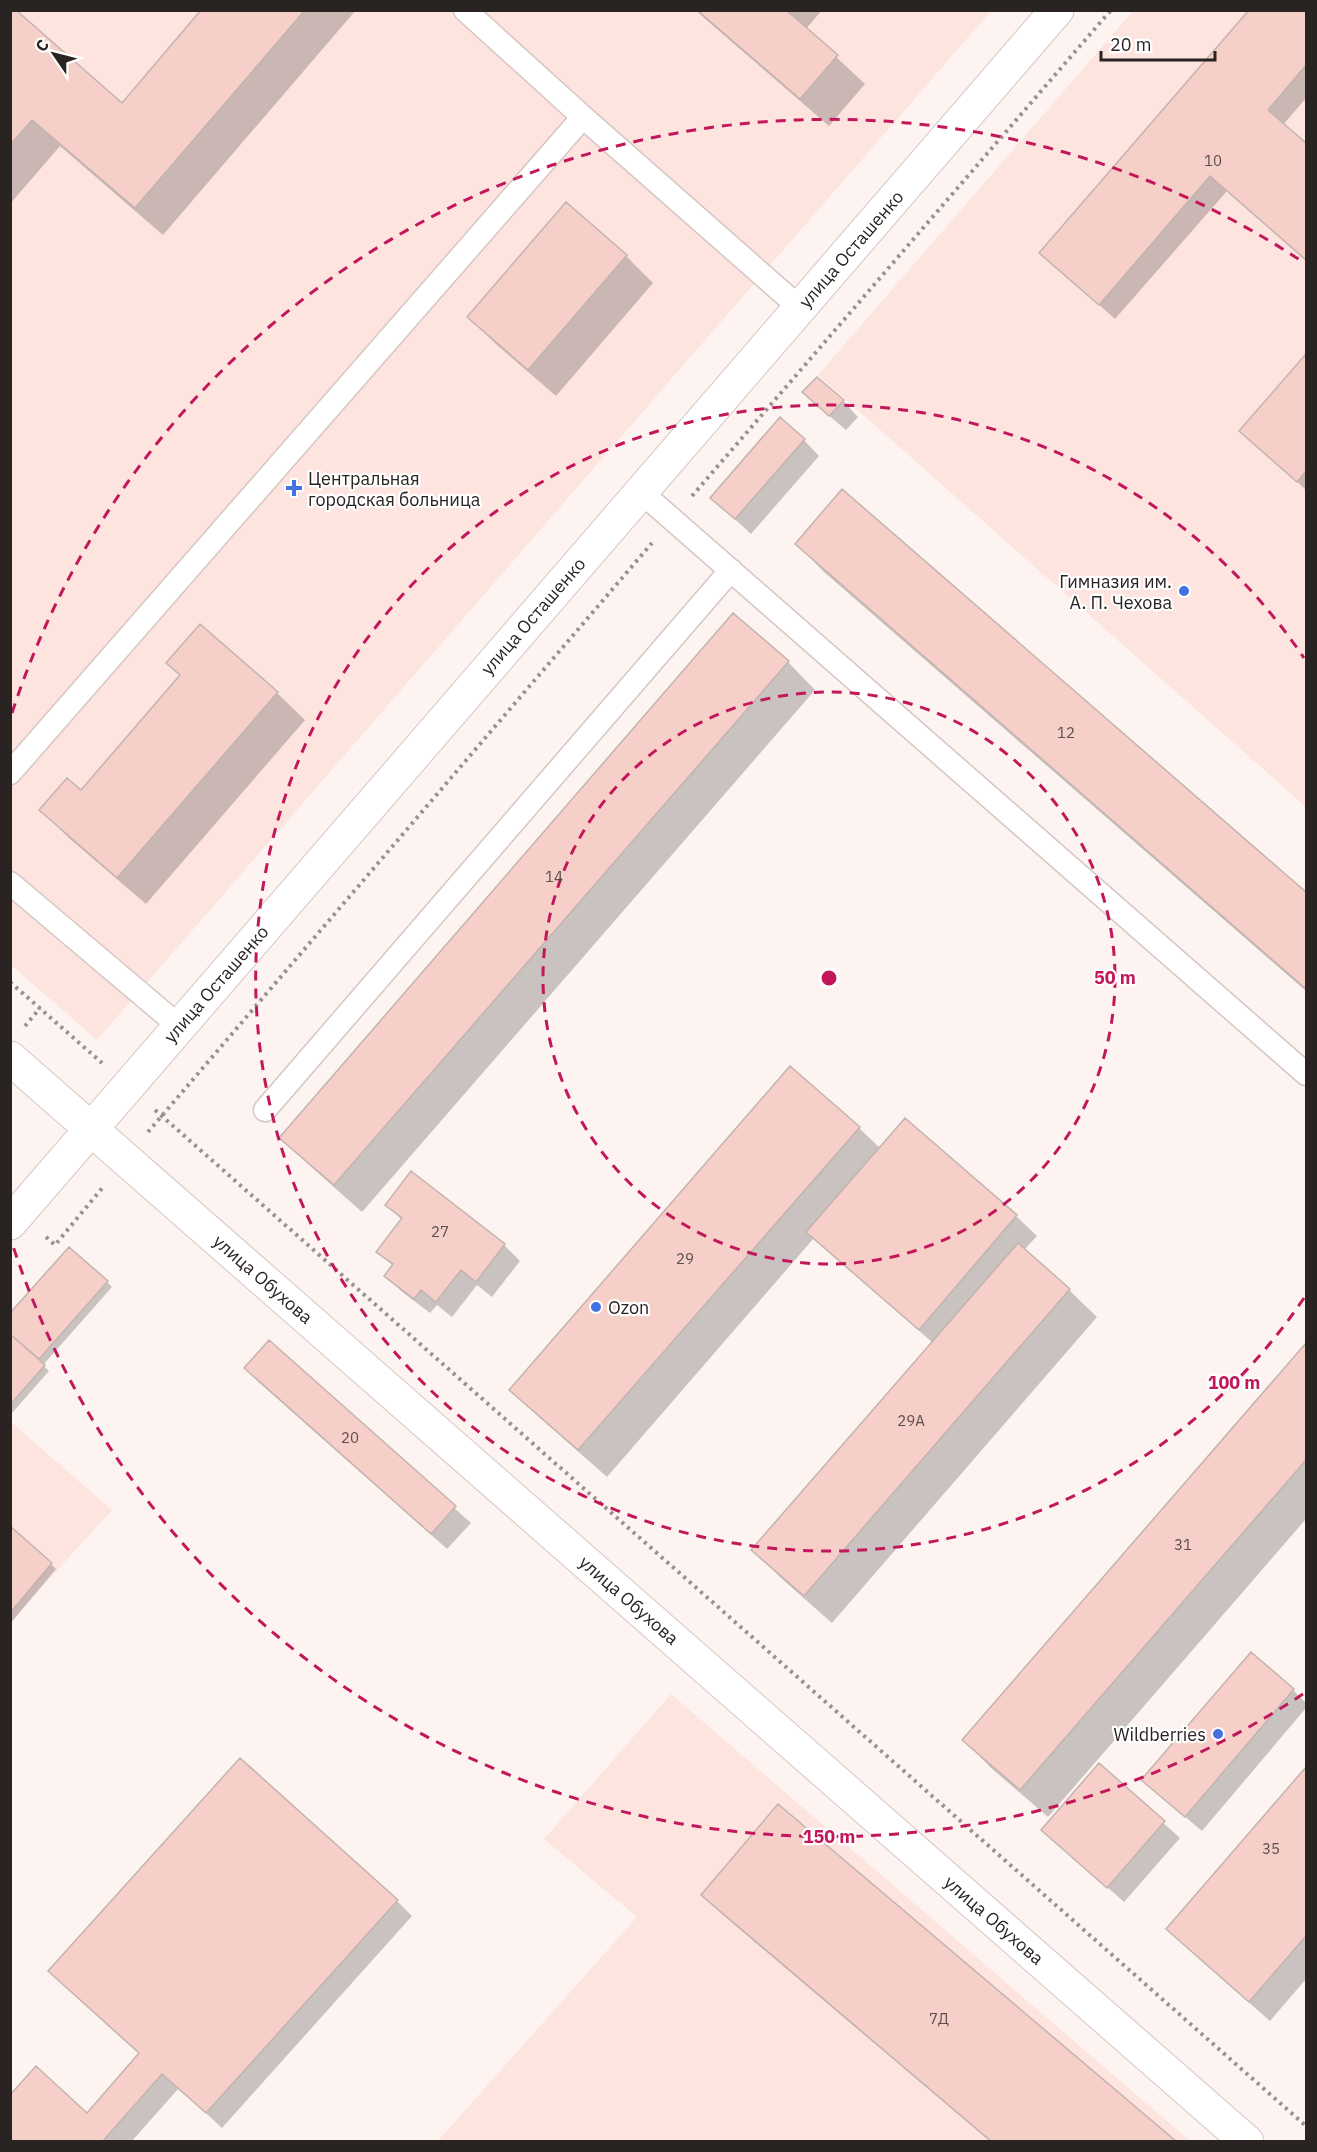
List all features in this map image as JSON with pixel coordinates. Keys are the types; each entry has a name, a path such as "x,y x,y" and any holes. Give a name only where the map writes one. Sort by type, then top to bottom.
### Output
{"main road":[{"name":"улица Осташенко","path":"10,1223 1057,10"},
{"name":"улица Обухова","path":"10,1058 1247,2142"}],"lane":[{"path":"465,10 800,308"},
{"path":"10,773 583,117"},
{"path":"641,492 1306,1074"},
{"path":"265,1110 731,570"},
{"path":"10,883 179,1026"}],"path":[{"path":"126,1159 672,519 1111,10"},
{"path":"10,982 1306,2126"},
{"path":"55,1245 102,1188"}],"shaded area":[{"name":"Центральная городская больница","path":"11,11 991,11 97,1040 11,965"},
{"name":"Гимназия им. А. П. Чехова","path":"1133,11 1306,11 1306,807 818,375"},
{"path":"11,1422 112,1510 11,1621"},
{"path":"671,1694 1190,2141 437,2142 637,1917 544,1839"}],"building":[{"path":"10,10 16,10 122,103 201,10 305,10 135,208 32,120 10,145"},
{"path":"697,10 786,10 838,55 800,99"},
{"path":"1249,10 1306,10 1306,65 1268,110 1306,143 1306,260 1210,176 1099,305 1039,253"},
{"path":"566,202 627,255 528,370 467,317"},
{"path":"1306,354 1306,471 1297,482 1239,431"},
{"path":"817,377 844,400 829,416 802,392"},
{"path":"780,417 805,439 735,519 710,498"},
{"path":"842,489 1306,892 1306,989 795,544"},
{"path":"733,613 789,661 334,1185 279,1138"},
{"path":"200,624 278,692 117,878 39,810 67,778 81,790 180,675 166,663"},
{"path":"790,1066 860,1127 578,1450 509,1390"},
{"path":"905,1118 1017,1215 919,1330 806,1232"},
{"path":"411,1171 505,1244 476,1282 461,1270 436,1302 421,1290 414,1299 384,1276 393,1264 376,1252 402,1218 385,1205"},
{"path":"1018,1243 1070,1289 804,1596 751,1550"},
{"path":"69,1247 108,1281 39,1359 10,1334 10,1313"},
{"path":"10,1334 45,1365 10,1405"},
{"path":"269,1340 456,1506 431,1534 244,1368"},
{"path":"1306,1343 1306,1460 1020,1790 962,1740"},
{"path":"10,1526 52,1563 10,1613"},
{"name":"Wildberries","path":"1251,1652 1294,1689 1185,1817 1141,1780"},
{"path":"240,1758 398,1900 206,2113 162,2074 102,2142 10,2142 10,2095 36,2066 87,2113 139,2053 48,1971"},
{"path":"1099,1763 1165,1821 1107,1888 1041,1830"},
{"path":"1306,1767 1306,1936 1249,2002 1166,1929"},
{"path":"778,1804 1177,2142 992,2142 701,1895"}],"place":[{"name":"Центральная городская больница","path":"294,488"},
{"name":"Гимназия им. А. П. Чехова","path":"1184,591"},
{"name":"Ozon","path":"596,1307"},
{"name":"Wildberries","path":"1218,1734"}]}
